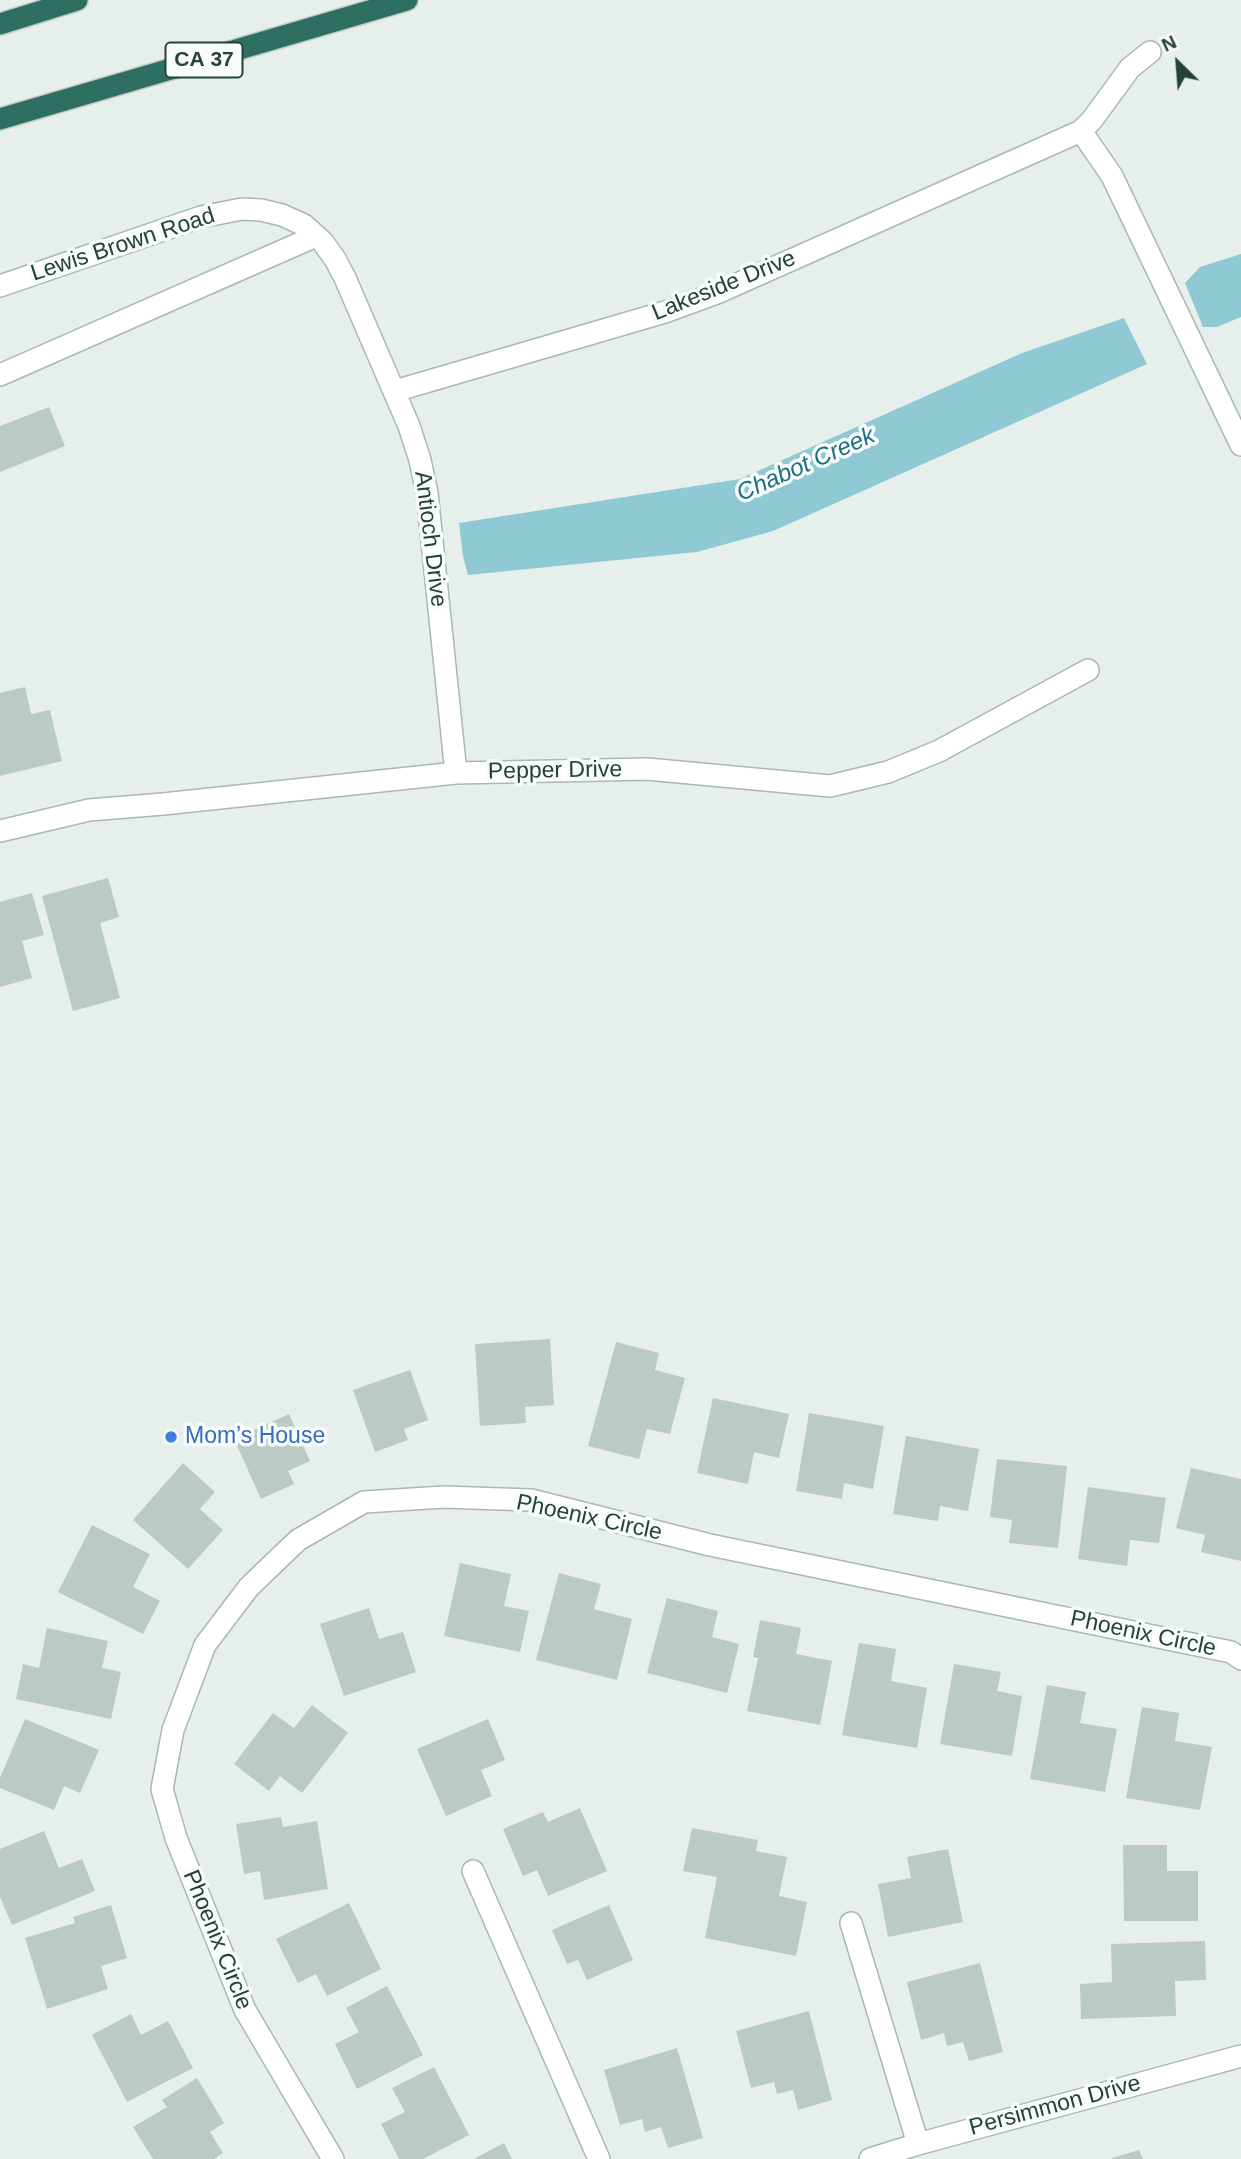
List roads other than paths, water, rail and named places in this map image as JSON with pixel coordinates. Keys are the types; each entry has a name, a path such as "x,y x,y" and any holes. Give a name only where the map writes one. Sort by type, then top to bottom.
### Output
{"highway":[{"path":"0,24 77,0"},
{"name":"CA 37","path":"0,119 407,0"}],"street":[{"path":"1150,52 1130,68 1081,131 1112,176 1241,445"},
{"name":"Lakeside Drive","path":"395,391 665,312 717,293 1081,131"},
{"name":"Lewis Brown Road","path":"0,286 201,217 242,209 282,215 304,225 335,259 345,278"},
{"path":"0,375 316,236"},
{"name":"Antioch Drive","path":"345,278 413,437 428,493 456,773"},
{"name":"Pepper Drive","path":"0,831 89,810 456,773 648,769 830,786 888,772 939,751 1088,670"},
{"name":"Phoenix Circle","path":"333,2159 245,2010 176,1838 162,1789 173,1730 205,1645 249,1587 298,1539 364,1502 444,1497 531,1500 710,1545 1231,1653 1241,1658"},
{"path":"473,1871 599,2159"},
{"path":"851,1923 918,2144"},
{"name":"Persimmon Drive","path":"870,2159 1241,2056"}],"water":[{"path":"1241,254 1241,317 1217,327 1203,327 1185,283 1200,267"},
{"name":"Chabot Creek","path":"1124,318 1147,364 773,531 697,552 468,575 459,523 740,479 1022,353"}],"place":[{"name":"Mom’s House","path":"171,1437"}]}
